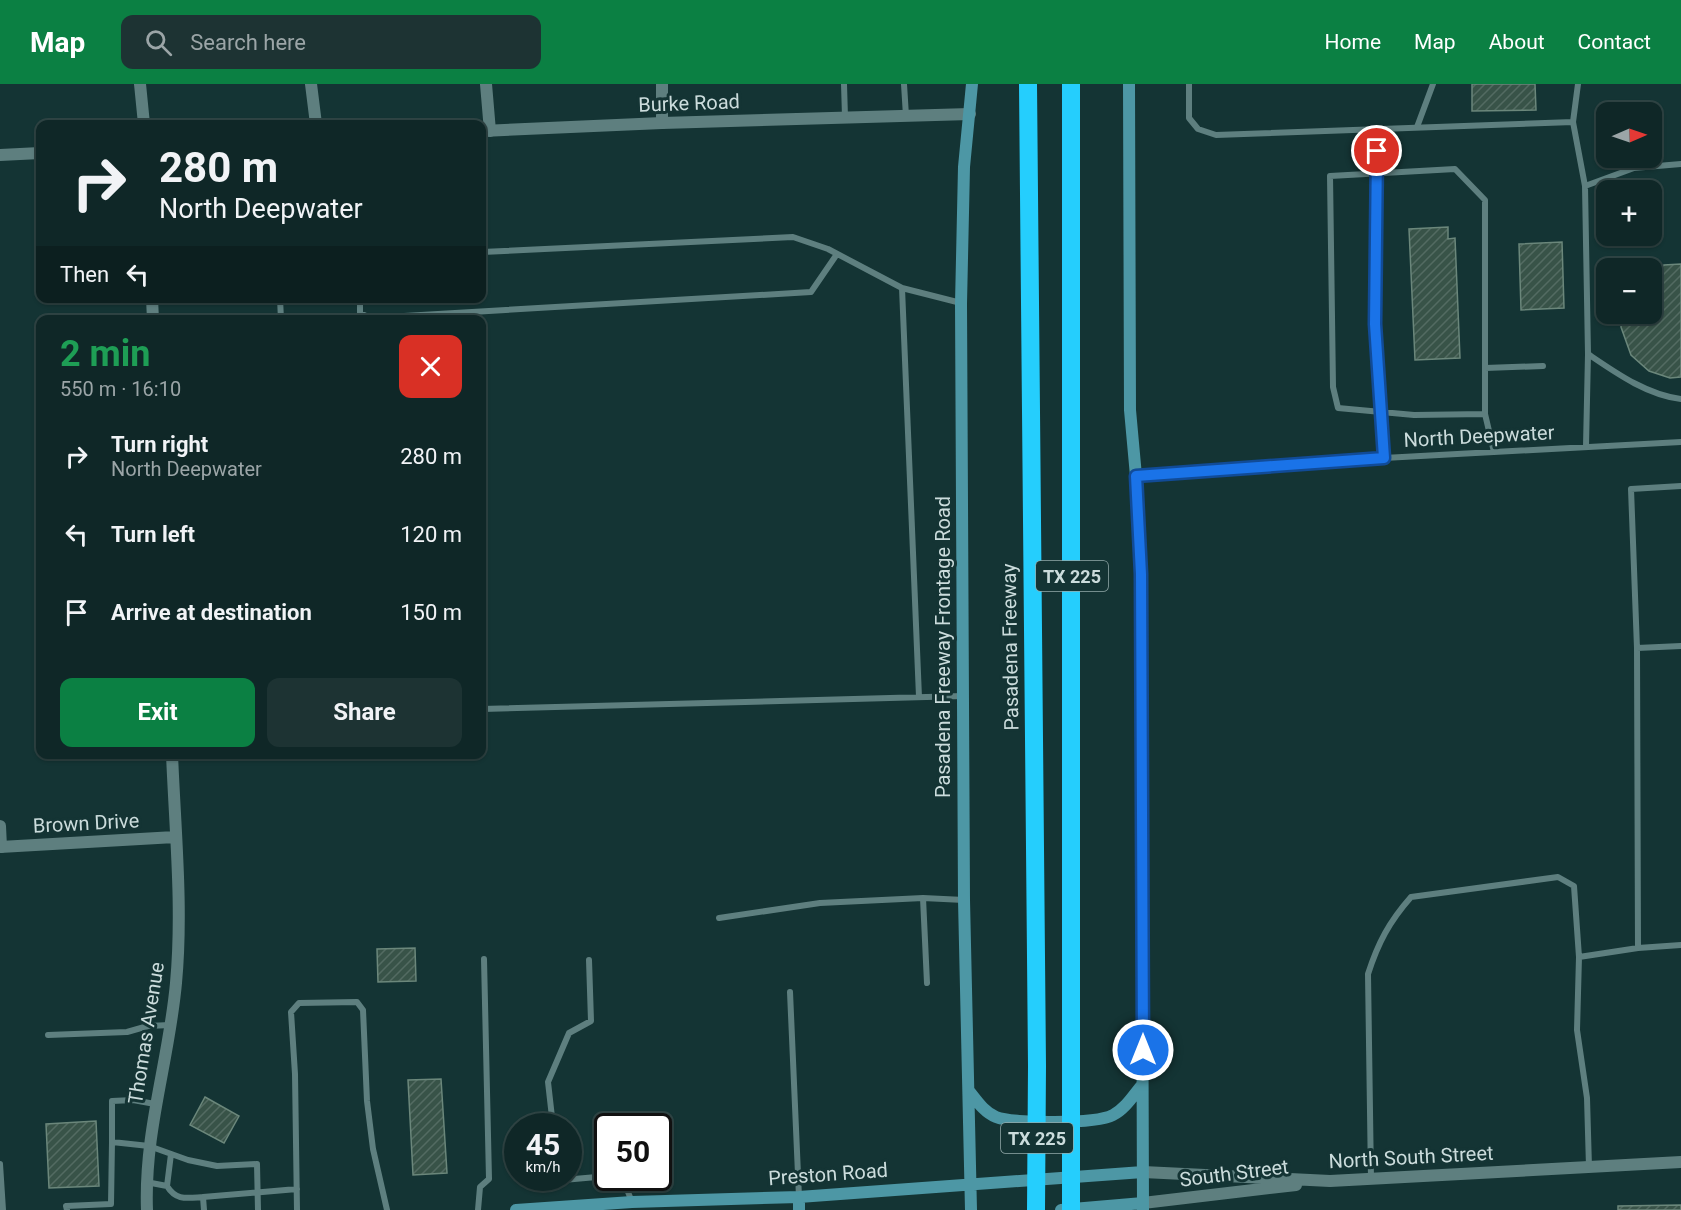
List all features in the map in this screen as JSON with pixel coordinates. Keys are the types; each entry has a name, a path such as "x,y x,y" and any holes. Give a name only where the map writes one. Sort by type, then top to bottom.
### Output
{"highway":[{"name":"Pasadena Freeway","path":"1028,84 1037,1066 1036,1210"},
{"name":"TX 225","path":"1071,84 1072,480 1069,1068 1071,1210"}],"main road":[{"name":"Pasadena Freeway Frontage Road","path":"971,1210 964,900 961,304 963,198 972,84"},
{"path":"1061,1210 1143,1207 1141,586 1136,476 1130,410 1129,84"},
{"path":"969,1091 981,1106 995,1117 1015,1122 1096,1120 1112,1116 1125,1107 1142,1085"},
{"name":"Preston Road","path":"516,1210 799,1197 1143,1172"},
{"path":"799,1197 799,1210"}],"street":[{"path":"140,84 144,120"},
{"path":"311,84 316,120"},
{"path":"486,84 486,131"},
{"path":"662,84 662,123"},
{"name":"Burke Road","path":"486,131 662,123 970,114"},
{"path":"0,155 36,153"},
{"name":"Thomas Avenue","path":"147,1210 146,1182 149,1146 176,984 179,931 172,759"},
{"path":"0,826 0,847"},
{"name":"Brown Drive","path":"0,847 175,837"},
{"name":"North South Street","path":"1143,1172 1330,1181 1681,1162"},
{"name":"South Street","path":"1143,1207 1330,1181"}],"lane":[{"path":"844,84 845,117"},
{"path":"904,84 906,116"},
{"path":"1189,84 1189,118 1198,129 1216,135 1573,122"},
{"path":"1418,127 1433,84"},
{"path":"1578,84 1573,122 1585,186 1588,354 1586,446"},
{"path":"1377,129 1375,324 1384,458"},
{"path":"1585,186 1634,168 1681,164"},
{"path":"1485,414 1414,415 1338,408 1333,387 1330,176 1455,169 1485,200 1485,414 1494,452"},
{"path":"486,252 793,237 828,249 902,288 961,304"},
{"path":"421,315 811,292 837,254"},
{"path":"902,288 919,697"},
{"path":"1588,354 1617,374 1647,389 1681,399"},
{"path":"1485,368 1543,366"},
{"name":"North Deepwater","path":"1136,476 1384,458 1681,442"},
{"path":"1638,948 1637,648 1631,489 1681,486"},
{"path":"1637,648 1681,646"},
{"path":"486,709 963,696"},
{"path":"1371,1179 1368,974 1378,943 1395,914 1411,897 1558,877 1574,886 1579,957 1577,1030 1587,1098 1589,1167"},
{"path":"923,898 927,983"},
{"path":"718,918 820,903 923,898 964,900"},
{"path":"1579,957 1638,948 1681,945"},
{"path":"478,1210 480,1187 489,1179 484,958"},
{"path":"552,1113 548,1082 569,1033 591,1021 589,960"},
{"path":"790,992 799,1197"},
{"path":"297,1210 291,1012 298,1003 357,1002 363,1010 367,1101 373,1149 387,1210"},
{"path":"48,1035 127,1032 148,1026 170,1025"},
{"path":"67,1210 66,1206 111,1204 112,1101 133,1100 155,1104"},
{"path":"112,1142 149,1146 188,1160 217,1166 256,1164 258,1210"},
{"path":"171,1154 167,1186 171,1193 180,1199 297,1189"},
{"path":"0,1164 3,1210"},
{"path":"146,1182 167,1186"},
{"path":"627,1191 633,1206"},
{"path":"203,1197 204,1210"}],"building":[{"path":"1472,84 1535,84 1536,110 1472,111"},
{"path":"1448,227 1448,239 1455,238 1460,358 1415,360 1409,229"},
{"path":"1562,242 1564,308 1521,310 1519,244"},
{"path":"1681,264 1681,377 1670,378 1649,371 1631,355 1621,327 1621,324 1662,324 1662,266"},
{"path":"415,948 416,981 378,982 377,949"},
{"path":"441,1079 447,1173 413,1175 408,1080"},
{"path":"205,1097 239,1116 224,1143 190,1125"},
{"path":"96,1121 99,1186 49,1188 46,1124"},
{"path":"1681,1205 1681,1210 1618,1210 1618,1206"}],"route":[{"path":"1143,1050 1141,574 1136,476 1384,458 1375,324 1377,151"}]}
